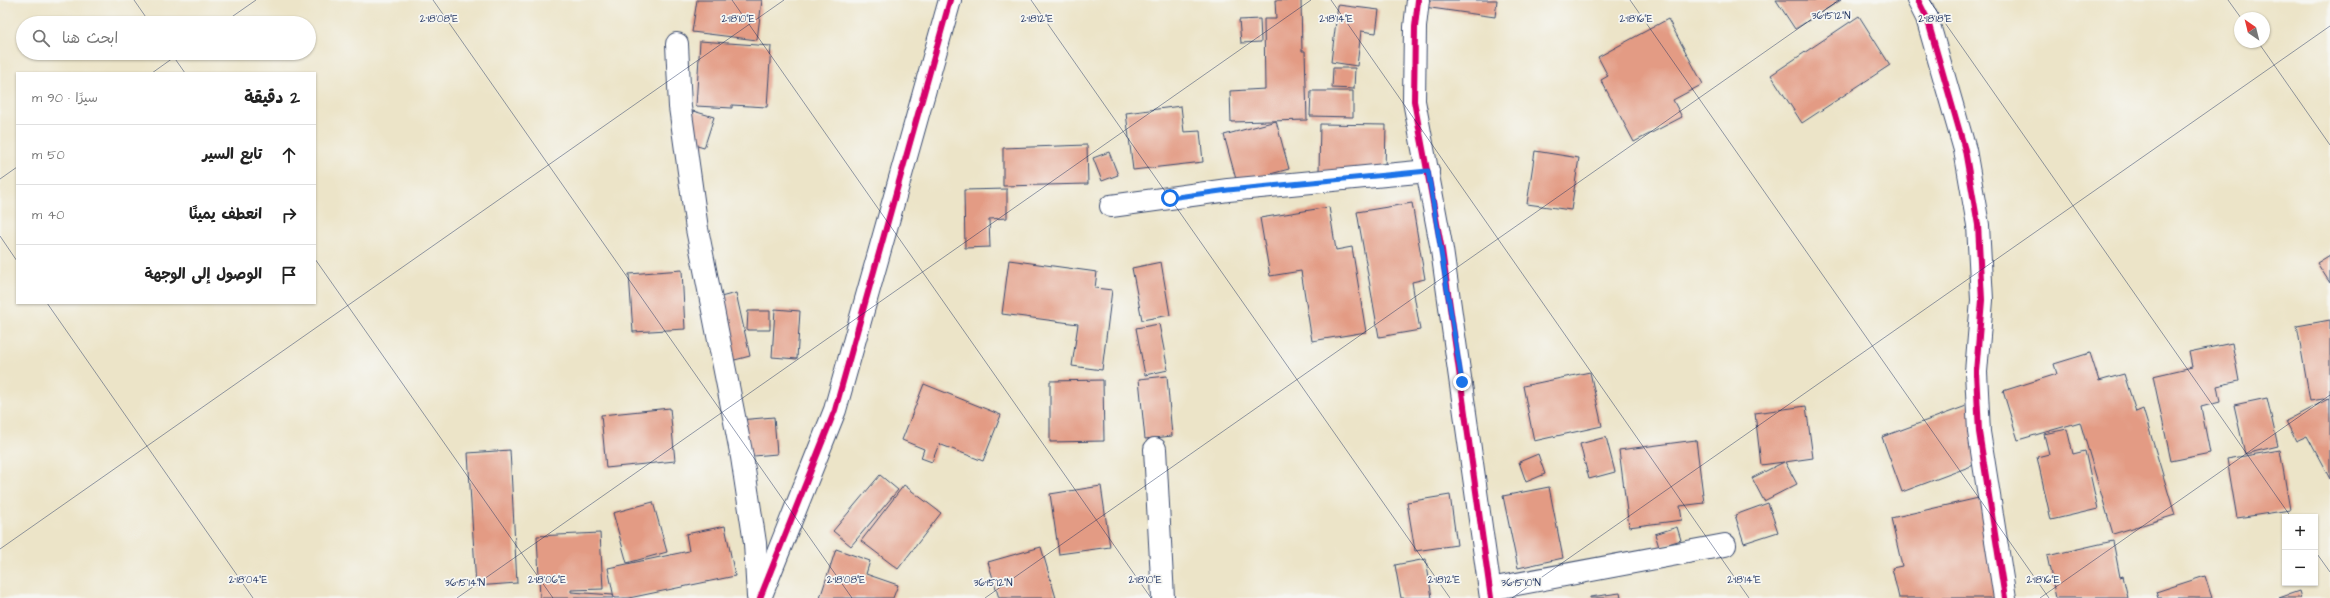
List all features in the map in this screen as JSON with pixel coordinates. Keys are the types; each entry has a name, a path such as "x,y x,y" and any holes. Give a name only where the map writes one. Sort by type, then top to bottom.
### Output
{"street":[{"path":"759,598 835,410 950,0"},
{"path":"1418,0 1415,27 1414,101 1428,171 1460,366 1490,593 1725,545"},
{"path":"1918,0 1927,18 1966,150 1978,225 1982,300 1976,372 1979,432 2004,598"},
{"path":"677,44 680,107 697,229 742,456 755,544 759,598"},
{"path":"1111,206 1228,190 1428,171"},
{"path":"1156,449 1163,598"}],"building":[{"path":"697,0 762,0 757,40 692,32"},
{"path":"1275,0 1301,0 1302,51 1305,51 1307,120 1231,122 1230,91 1265,89 1264,19 1276,19"},
{"path":"1425,0 1497,0 1495,17 1424,7"},
{"path":"1776,0 1841,0 1795,29"},
{"path":"1338,5 1379,10 1376,33 1361,31 1357,66 1331,62"},
{"path":"1859,16 1890,65 1802,123 1771,75"},
{"path":"1260,19 1261,42 1241,43 1239,20"},
{"path":"1668,19 1703,84 1673,100 1682,117 1634,142 1601,80 1608,76 1598,57"},
{"path":"700,41 771,46 767,107 732,105 732,108 696,106"},
{"path":"1333,68 1355,68 1354,89 1332,88"},
{"path":"1311,91 1353,91 1353,117 1310,116"},
{"path":"1181,106 1184,132 1200,131 1203,162 1133,170 1126,113"},
{"path":"693,111 714,117 704,148 684,142"},
{"path":"1276,121 1289,169 1237,183 1224,135"},
{"path":"1320,124 1386,125 1385,172 1319,171"},
{"path":"1087,145 1088,184 1003,186 1003,148"},
{"path":"1535,151 1579,158 1571,210 1527,204"},
{"path":"1109,152 1118,175 1102,181 1093,158"},
{"path":"1007,189 1007,218 989,219 990,247 965,248 964,190"},
{"path":"1412,203 1425,279 1412,282 1420,330 1379,337 1357,212"},
{"path":"1329,207 1336,250 1352,247 1366,332 1312,341 1301,271 1270,276 1260,218"},
{"path":"2330,255 2330,283 2317,263"},
{"path":"1009,260 1097,272 1095,288 1112,290 1102,370 1072,366 1078,324 1002,314"},
{"path":"1161,262 1170,315 1142,320 1132,268"},
{"path":"682,270 685,329 633,332 629,274"},
{"path":"736,293 750,356 727,362 713,299"},
{"path":"775,309 800,311 797,359 772,357"},
{"path":"748,311 770,311 770,330 747,330"},
{"path":"2330,320 2330,398 2310,401 2297,326"},
{"path":"1159,324 1168,370 1145,375 1136,328"},
{"path":"2232,343 2239,381 2217,386 2220,402 2201,407 2210,453 2171,461 2153,376 2192,367 2189,352"},
{"path":"2090,353 2099,381 2124,374 2136,412 2143,409 2175,515 2113,534 2080,422 2018,440 2003,391 2057,374 2054,364"},
{"path":"1590,372 1602,426 1534,441 1523,386"},
{"path":"1167,376 1172,436 1145,439 1139,379"},
{"path":"1103,380 1104,441 1050,442 1050,381"},
{"path":"924,384 1001,415 983,461 939,444 932,462 921,458 924,449 902,440"},
{"path":"2267,398 2278,446 2245,454 2234,405"},
{"path":"2330,398 2330,479 2307,436 2296,441 2286,421"},
{"path":"1969,405 1990,459 1902,492 1882,437"},
{"path":"1806,406 1813,458 1785,462 1797,484 1764,501 1752,478 1784,462 1761,465 1755,413"},
{"path":"670,408 675,461 606,468 601,415"},
{"path":"774,417 777,454 742,457 739,420"},
{"path":"2067,429 2073,454 2085,451 2098,509 2051,520 2037,457 2049,454 2044,434"},
{"path":"1606,437 1615,472 1589,479 1580,444"},
{"path":"1696,440 1704,503 1680,506 1682,520 1629,527 1619,450"},
{"path":"510,450 517,583 476,586 468,453"},
{"path":"2280,450 2290,510 2237,518 2227,459"},
{"path":"1538,454 1545,474 1526,482 1519,462"},
{"path":"880,475 898,490 851,546 833,531"},
{"path":"904,485 941,513 898,569 861,541"},
{"path":"1101,486 1110,547 1059,554 1050,494"},
{"path":"1549,487 1563,558 1518,568 1503,496"},
{"path":"1450,495 1457,545 1415,551 1407,502"},
{"path":"1983,497 2005,598 1899,598 1892,568 1902,566 1891,518"},
{"path":"653,502 667,552 627,563 613,513"},
{"path":"1768,503 1778,532 1744,543 1735,515"},
{"path":"725,526 735,576 629,598 614,598 608,568 689,551 686,534"},
{"path":"1677,527 1681,540 1659,547 1655,534"},
{"path":"600,533 603,589 571,590 571,592 613,595 613,598 540,598 537,536"},
{"path":"2113,541 2120,577 2123,576 2128,598 2056,598 2047,556"},
{"path":"1041,547 1056,598 999,598 988,562"},
{"path":"836,549 870,561 866,574 898,585 893,598 820,598"},
{"path":"1426,559 1432,598 1401,598 1395,565"},
{"path":"2205,576 2212,598 2158,598 2156,592"},
{"path":"2299,591 2301,598 2279,598"},
{"path":"1620,593 1621,598 1590,598 1590,597"}],"cycle path":[{"path":"760,598 835,410 950,0"},
{"path":"1418,0 1415,27 1414,101 1442,250 1491,598"},
{"path":"1918,0 1927,18 1965,150 1978,225 1982,300 1976,372 1979,432 2005,598"}],"route":[{"path":"1170,198 1228,190 1428,171 1442,250 1462,382"}]}
